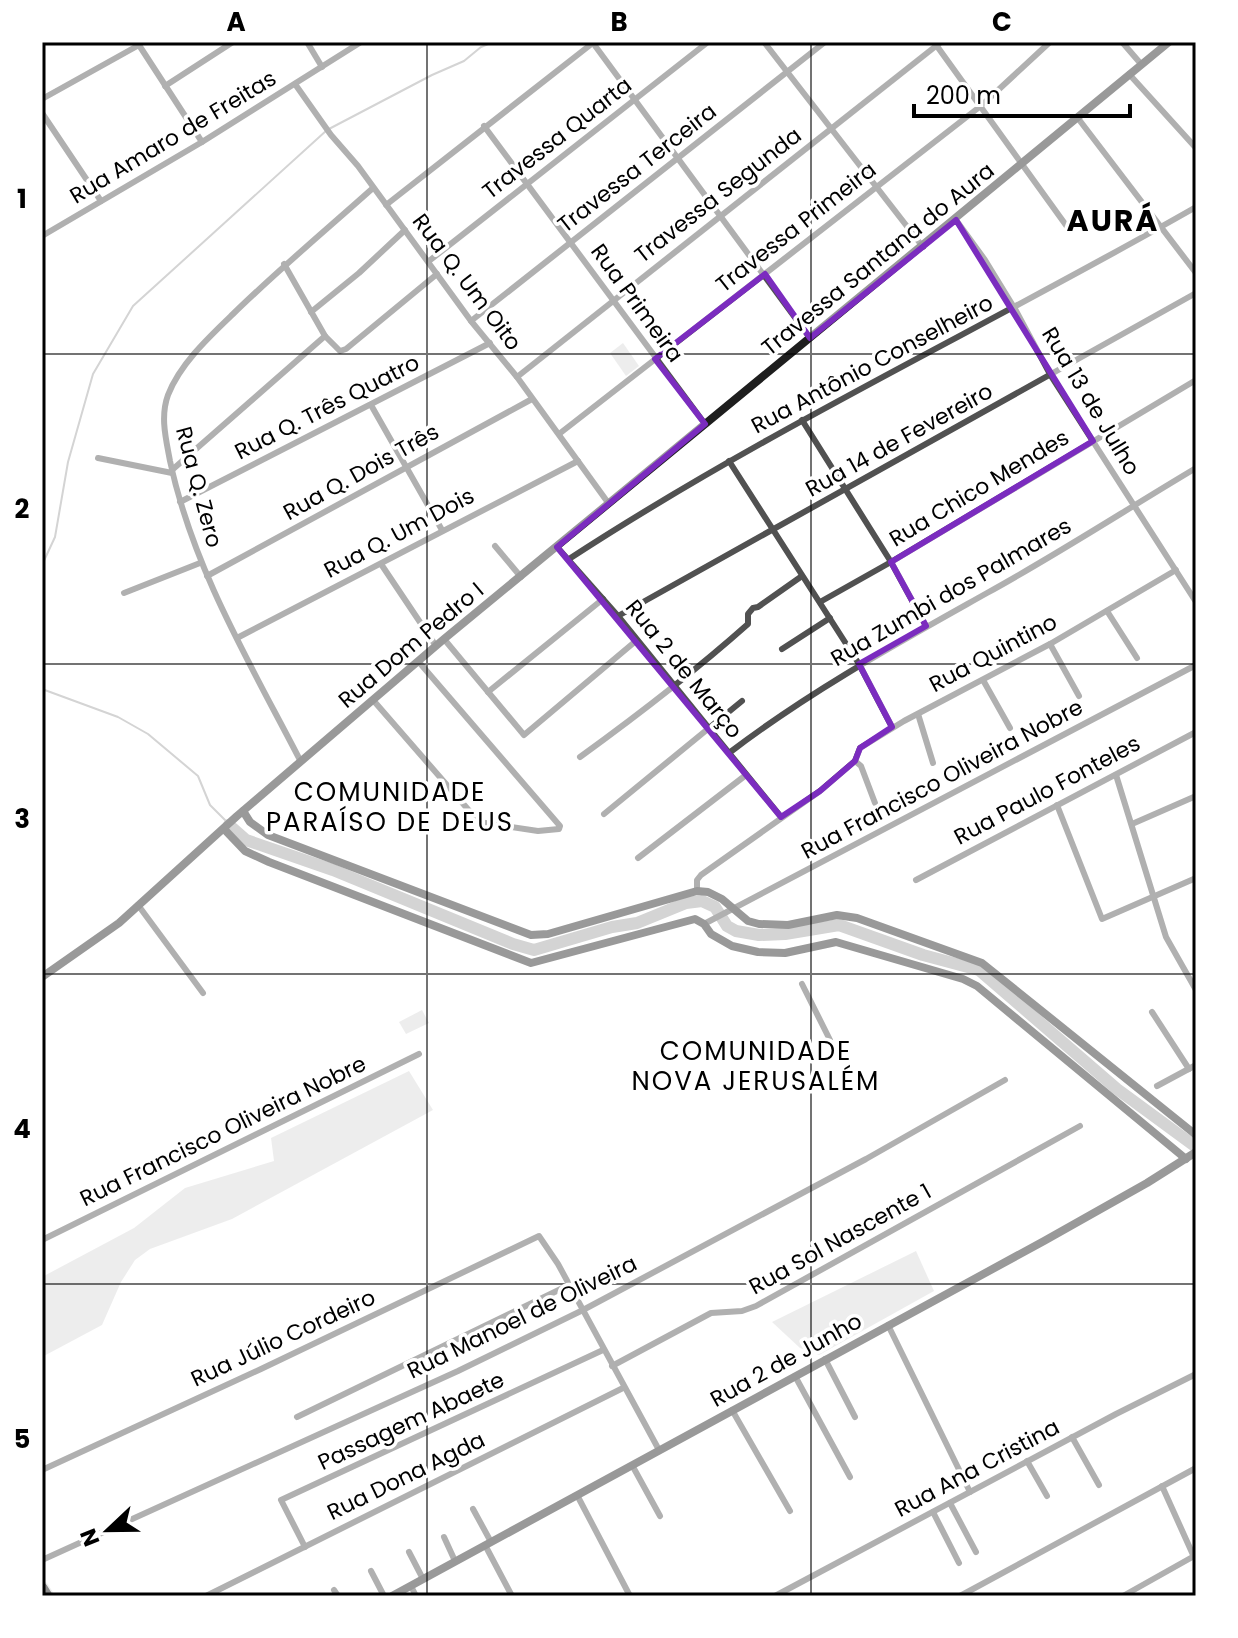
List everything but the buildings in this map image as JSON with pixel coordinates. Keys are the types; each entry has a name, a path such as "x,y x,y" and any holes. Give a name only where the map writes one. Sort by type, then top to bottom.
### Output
{"highway":[{"path":"42,1588 47,1596"}],"street":[{"path":"215,42 220,50"},
{"path":"165,86 233,42"},
{"path":"307,42 322,67"},
{"name":"Rua Amaro de Freitas","path":"42,236 202,142 361,42"},
{"path":"386,205 593,42 810,338"},
{"name":"Travessa Quarta","path":"429,261 708,42"},
{"path":"764,42 923,247"},
{"name":"Travessa Terceira","path":"471,321 825,42"},
{"name":"Travessa Primeira","path":"559,434 982,105 1050,42"},
{"path":"1122,42 1141,64"},
{"name":"Travessa Santana do Aura","path":"609,504 1169,42"},
{"path":"42,99 138,43 202,142"},
{"path":"937,43 1068,228"},
{"name":"Travessa Segunda","path":"517,377 832,130 937,43"},
{"path":"1129,74 1196,148"},
{"name":"Rua Q. Um Oito","path":"295,84 609,504"},
{"path":"42,113 101,201"},
{"path":"1077,117 1196,273"},
{"name":"Rua Primeira","path":"484,126 705,424"},
{"name":"Rua Q. Zero","path":"301,762 200,563 172,471 164,420 170,391 210,337 284,264 373,188"},
{"name":"Rua Antônio Conselheiro","path":"569,559 654,504 802,420 1015,309 1196,207"},
{"name":"Rua 13 de Julho","path":"956,220 1015,309 1051,376 1196,602"},
{"path":"311,312 405,230"},
{"path":"284,264 335,349 346,349 437,274"},
{"name":"Rua 14 de Fevereiro","path":"618,616 1196,293"},
{"path":"98,458 172,471 325,336"},
{"name":"Rua Q. Três Quatro","path":"180,502 490,343"},
{"name":"Rua Chico Mendes","path":"820,602 1196,380"},
{"name":"Rua Q. Dois Três","path":"207,576 532,399"},
{"path":"371,405 442,530"},
{"path":"802,420 891,562 926,626"},
{"name":"Rua Q. Um Dois","path":"237,638 578,461"},
{"path":"729,461 859,664 892,727"},
{"name":"Rua Zumbi dos Palmares","path":"729,753 781,714 859,664 988,593 1196,468"},
{"name":"Rua Dom Pedro I","path":"42,977 106,932 418,661 609,504"},
{"path":"495,546 521,577"},
{"name":"Rua 2 de Março","path":"557,547 618,616 781,817"},
{"path":"124,593 200,563"},
{"path":"381,564 436,646"},
{"name":"Rua Quintino","path":"697,891 697,880 701,875 820,791 855,761 860,748 892,727 1050,644 1176,570"},
{"path":"580,757 674,688 748,624 748,614 753,608 802,576"},
{"path":"488,692 603,599"},
{"path":"1107,611 1137,658"},
{"path":"782,649 830,618"},
{"path":"444,639 524,735 637,640"},
{"path":"1050,644 1079,696"},
{"path":"373,700 479,822 538,831 553,831 560,826 418,661"},
{"name":"Rua Francisco Oliveira Nobre","path":"704,924 1196,665"},
{"path":"983,680 1010,728"},
{"path":"604,814 742,701"},
{"path":"918,714 933,763"},
{"name":"Rua Paulo Fonteles","path":"916,880 1196,732"},
{"path":"855,761 861,766 875,803"},
{"path":"638,858 746,775"},
{"path":"1116,775 1166,937 1195,987"},
{"path":"1132,824 1196,796"},
{"path":"1057,805 1102,919 1196,878"},
{"path":"240,814 268,835 531,935 548,934 697,891 708,892 729,911 759,924 788,925 837,915 857,918 982,963 1196,1135"},
{"path":"224,829 245,851 269,862 531,963 695,919 704,924 711,934 732,946 758,952 785,953 836,942 963,979 977,986 1186,1159"},
{"path":"138,905 203,993"},
{"path":"802,984 830,1040"},
{"path":"1152,1012 1192,1067 1157,1086"},
{"name":"Rua Francisco Oliveira Nobre","path":"42,1240 419,1054"},
{"name":"Rua Manoel de Oliveira","path":"42,1560 458,1371 583,1310 866,1159 1005,1080"},
{"name":"Rua Sol Nascente 1","path":"612,1366 711,1313 742,1311 756,1306 1080,1126"},
{"name":"Rua 2 de Junho","path":"392,1596 1091,1215 1196,1152"},
{"name":"Rua Júlio Cordeiro","path":"42,1470 538,1236 569,1285"},
{"path":"297,1417 569,1285 659,1450"},
{"path":"888,1325 970,1492"},
{"name":"Passagem Abaete","path":"305,1547 281,1500 603,1350"},
{"path":"825,1359 855,1417"},
{"name":"Rua Ana Cristina","path":"775,1596 1196,1374"},
{"path":"795,1376 850,1477"},
{"name":"Rua Dona Agda","path":"206,1596 623,1388"},
{"path":"732,1410 790,1511"},
{"path":"1072,1437 1099,1485"},
{"path":"1027,1461 1047,1496"},
{"path":"632,1465 660,1516"},
{"path":"960,1596 1196,1468"},
{"path":"1123,1596 1195,1556 1162,1486"},
{"path":"577,1495 630,1596"},
{"path":"950,1503 976,1552"},
{"path":"473,1509 512,1596"},
{"path":"933,1512 959,1563"},
{"path":"444,1537 455,1561"},
{"path":"409,1552 423,1579"},
{"path":"371,1571 384,1596"},
{"path":"411,1586 416,1596"}],"highlighted area":[{"path":"956,220 1093,441 891,562 926,626 859,664 892,727 860,748 855,761 820,791 781,817 557,547 705,424 655,359 765,274 810,338"}],"shaded area":[{"path":"623,343 639,366 626,376 610,353"},
{"path":"422,1010 429,1023 406,1034 399,1022"},
{"path":"409,1071 433,1110 232,1219 150,1249 135,1260 121,1282 102,1325 42,1357 42,1277 134,1228 185,1188 274,1161 271,1138"},
{"path":"916,1251 934,1291 819,1355 800,1348 772,1322"}],"waterway":[{"path":"42,565 55,537 68,462 93,374 133,306 327,130 464,61 493,42"},
{"path":"42,689 118,717 148,734 198,776 210,805 226,821"},
{"path":"229,825 246,840 333,870 534,950 612,927 637,923 686,903 702,901 715,907 727,926 736,931 759,935 785,934 839,925 923,955 979,970 1117,1089 1196,1147"}],"district":[{"name":"AURÁ","path":"1113,220"},
{"name":"COMUNIDADE PARAÍSO DE DEUS","path":"390,807"},
{"name":"COMUNIDADE NOVA JERUSALÉM","path":"756,1066"}]}
